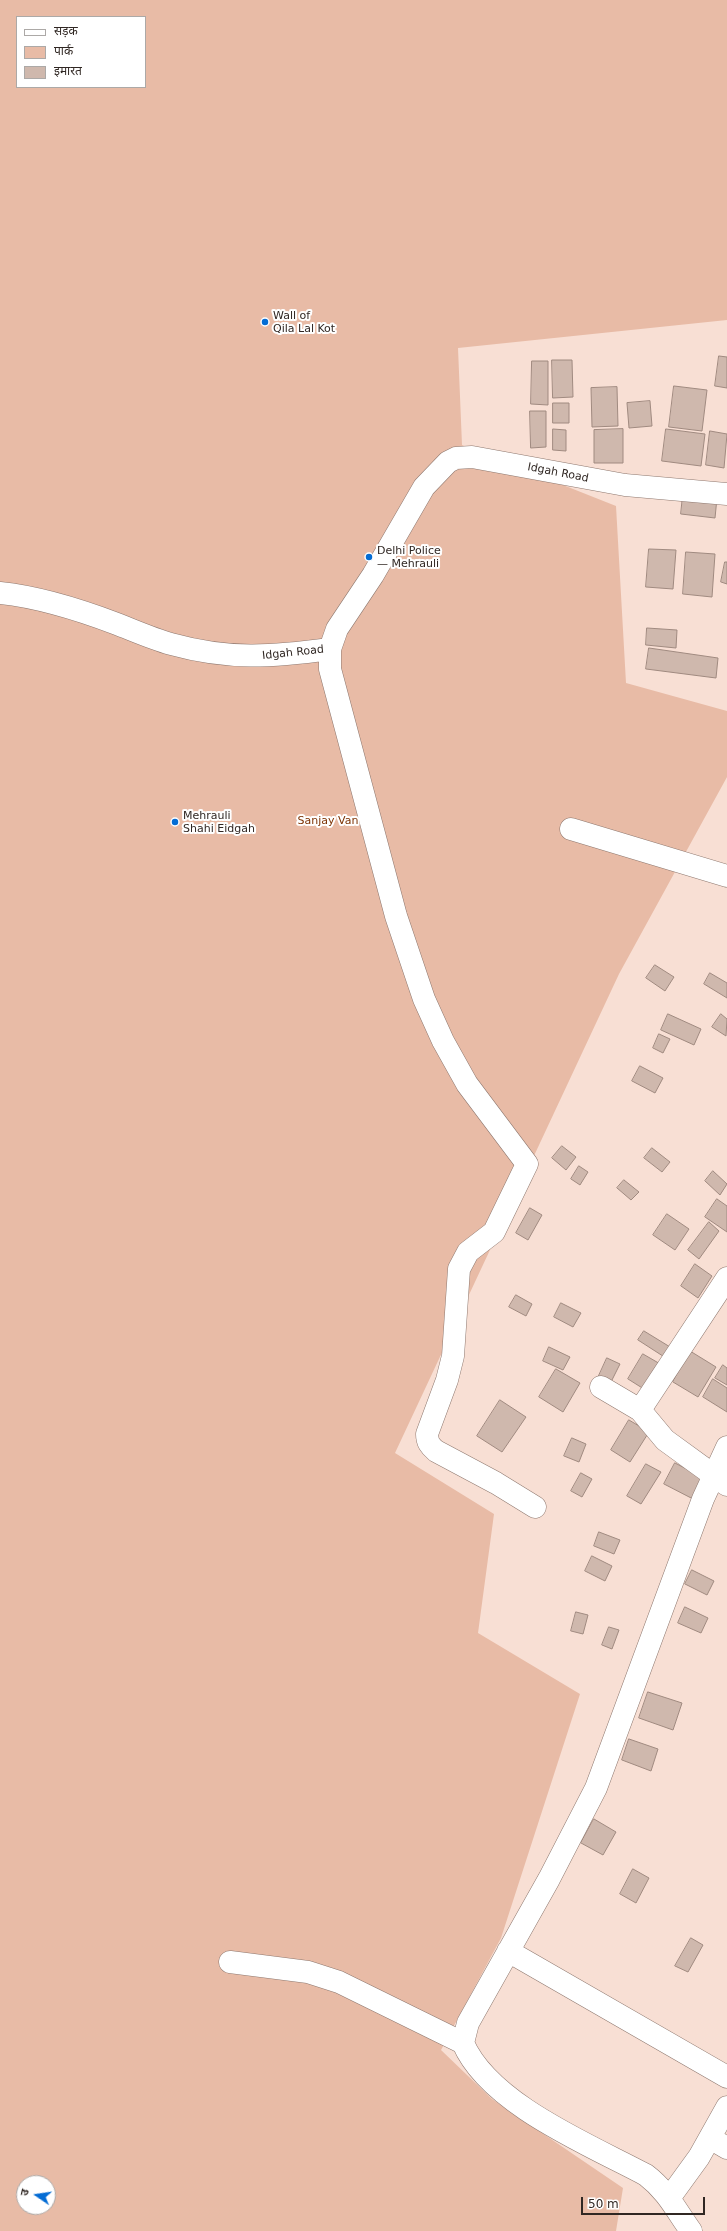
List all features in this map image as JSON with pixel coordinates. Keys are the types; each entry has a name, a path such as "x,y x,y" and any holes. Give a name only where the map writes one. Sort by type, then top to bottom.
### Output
{"street":[{"name":"Idgah Road","path":"0,593 40,600 77,610 169,644 201,651 260,657 330,649 337,629 373,575 424,487 441,468 456,458 472,457 625,485 727,494"},
{"path":"330,649 330,669 396,916 424,999 443,1041 467,1084 527,1164 494,1232 468,1252 459,1269 453,1356 447,1380 427,1434 427,1440 430,1446 436,1451 496,1483 535,1508"},
{"path":"571,829 727,876"},
{"path":"640,1410 727,1278"},
{"path":"600,1387 640,1410 665,1440 720,1480"},
{"path":"463,2043 468,2023 549,1879 596,1788 691,1530 720,1480 727,1447"},
{"path":"508,1951 727,2077"},
{"path":"230,1962 308,1972 339,1982 463,2043 479,2067 492,2082 508,2096 544,2121 646,2175 670,2197 691,2231"},
{"path":"670,2197 718,2143 727,2107"}],"green space":[{"name":"Sanjay Van","path":"0,0 727,0 727,320 458,348 462,445 616,506 626,683 727,711 727,777 619,974 395,1453 494,1514 478,1633 580,1694 501,1938 441,2050 492,2099 623,2188 616,2231 0,2231"}],"building":[{"path":"719,356 727,357 727,388 715,386"},
{"path":"552,360 572,360 573,397 553,398"},
{"path":"532,361 548,361 548,405 531,404"},
{"path":"674,386 707,390 702,431 669,427"},
{"path":"617,387 618,426 592,427 591,388"},
{"path":"650,401 652,426 629,428 627,403"},
{"path":"553,403 569,403 569,423 553,423"},
{"path":"530,411 546,411 546,447 531,448"},
{"path":"553,429 566,430 566,451 553,450"},
{"path":"623,429 623,463 594,463 594,430"},
{"path":"666,429 705,434 701,466 662,461"},
{"path":"710,431 727,434 724,468 706,465"},
{"path":"683,495 717,498 715,518 681,514"},
{"path":"649,549 676,550 673,589 646,587"},
{"path":"686,552 715,554 712,597 683,594"},
{"path":"725,562 727,562 727,584 721,582"},
{"path":"647,628 677,630 676,648 646,645"},
{"path":"649,648 718,658 716,678 646,669"},
{"path":"655,965 674,977 665,991 646,978"},
{"path":"710,973 727,983 727,998 704,984"},
{"path":"668,1014 701,1029 694,1045 661,1030"},
{"path":"721,1014 727,1019 726,1036 712,1027"},
{"path":"659,1034 670,1039 663,1053 653,1048"},
{"path":"640,1066 663,1078 655,1093 632,1081"},
{"path":"562,1146 576,1157 566,1170 552,1158"},
{"path":"652,1148 670,1162 662,1172 644,1158"},
{"path":"579,1166 588,1172 580,1185 571,1179"},
{"path":"713,1171 727,1184 720,1195 705,1181"},
{"path":"624,1180 639,1192 631,1200 617,1188"},
{"path":"717,1199 727,1206 727,1232 705,1217"},
{"path":"530,1208 542,1215 528,1240 516,1233"},
{"path":"667,1214 689,1229 675,1250 653,1235"},
{"path":"709,1222 719,1231 699,1259 688,1250"},
{"path":"695,1264 712,1276 698,1298 681,1286"},
{"path":"516,1295 532,1304 526,1316 509,1307"},
{"path":"561,1303 581,1313 573,1327 554,1317"},
{"path":"644,1331 675,1350 669,1360 638,1340"},
{"path":"549,1347 570,1357 563,1370 543,1361"},
{"path":"690,1351 716,1367 698,1397 673,1382"},
{"path":"643,1354 662,1365 647,1391 628,1379"},
{"path":"607,1358 620,1364 609,1386 597,1380"},
{"path":"723,1365 727,1368 727,1385 715,1378"},
{"path":"556,1369 580,1383 563,1412 539,1397"},
{"path":"713,1379 727,1388 727,1412 703,1397"},
{"path":"500,1400 526,1417 502,1452 477,1436"},
{"path":"629,1420 649,1432 630,1462 611,1450"},
{"path":"572,1438 586,1444 579,1462 564,1456"},
{"path":"675,1463 706,1479 695,1500 664,1484"},
{"path":"646,1464 661,1472 641,1504 627,1496"},
{"path":"581,1473 592,1479 582,1497 571,1491"},
{"path":"599,1532 620,1540 614,1554 594,1546"},
{"path":"592,1556 612,1566 605,1581 585,1571"},
{"path":"692,1570 714,1581 707,1595 685,1584"},
{"path":"685,1607 708,1618 701,1633 678,1623"},
{"path":"576,1612 588,1615 583,1634 571,1631"},
{"path":"609,1627 619,1630 612,1649 602,1645"},
{"path":"648,1692 682,1703 673,1730 639,1718"},
{"path":"629,1739 658,1749 651,1771 622,1760"},
{"path":"594,1819 616,1832 603,1855 581,1843"},
{"path":"633,1869 649,1878 636,1903 620,1894"},
{"path":"691,1938 703,1945 688,1972 675,1966"}],"place":[{"name":"Wall of Qila Lal Kot","path":"265,322"},
{"name":"Delhi Police — Mehrauli","path":"369,557"},
{"name":"Mehrauli Shahi Eidgah","path":"175,822"}]}
